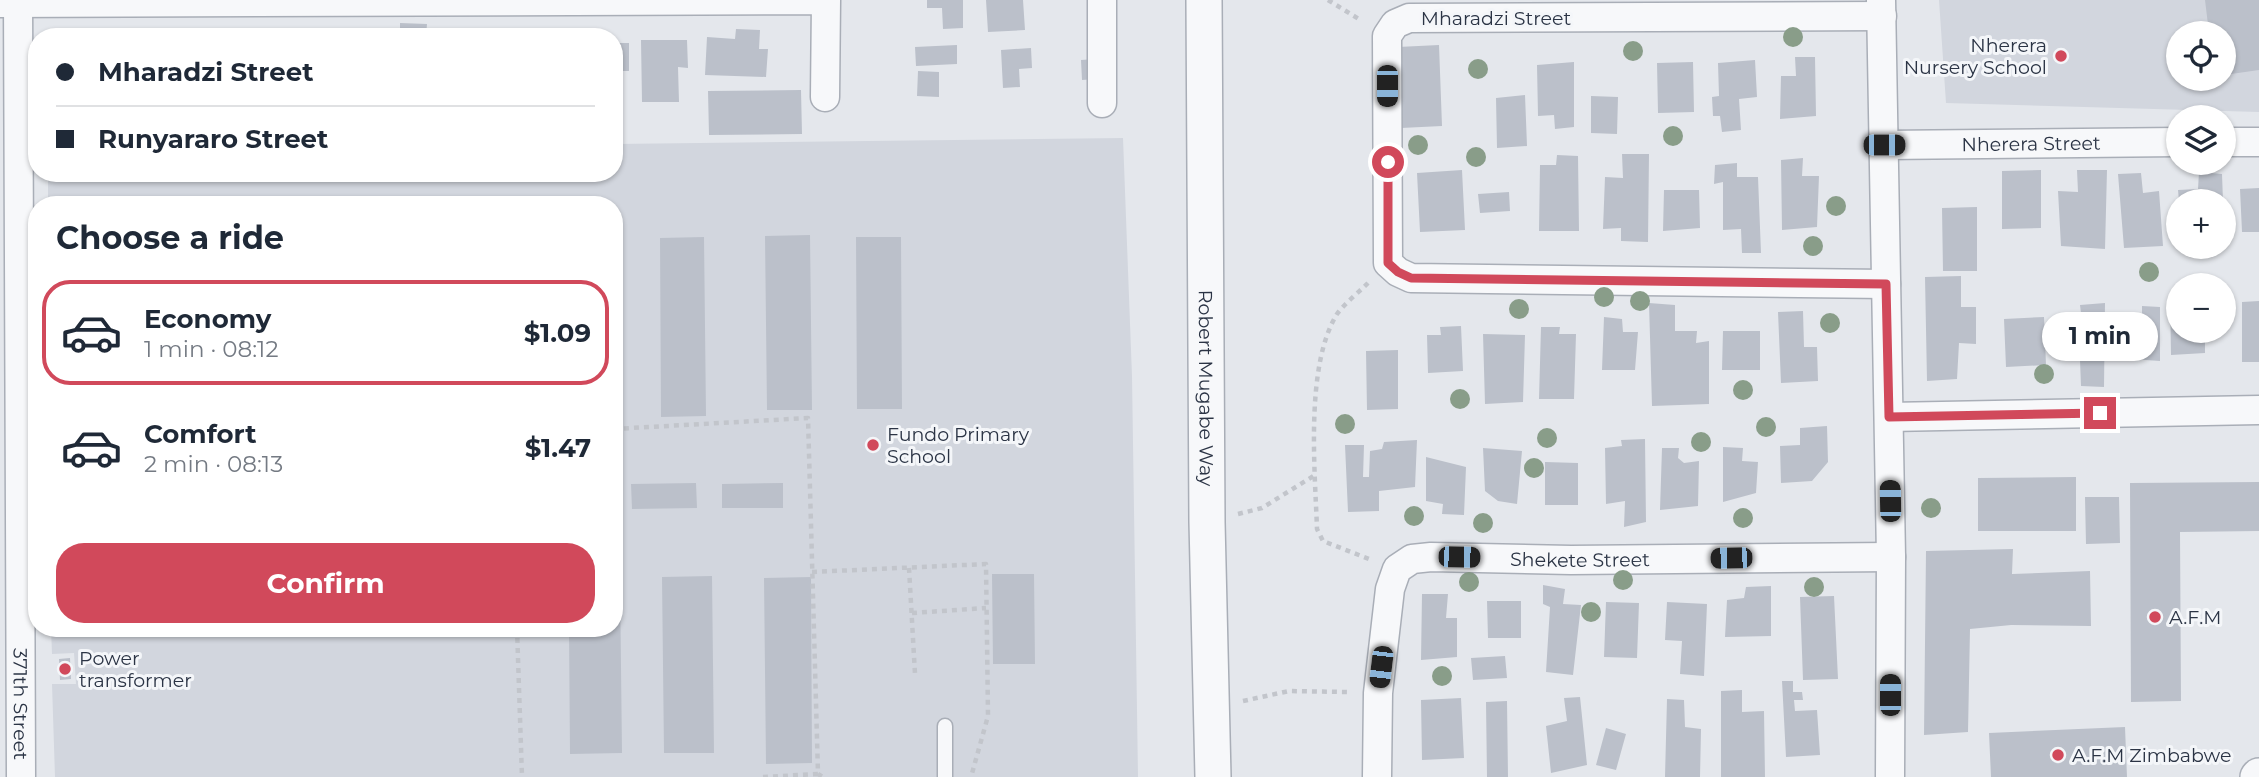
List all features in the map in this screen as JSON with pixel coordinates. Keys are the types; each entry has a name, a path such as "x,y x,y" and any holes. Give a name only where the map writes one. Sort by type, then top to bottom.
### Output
{"street":[{"path":"12,2 826,0 825,97"},
{"path":"1102,0 1102,103"},
{"name":"Robert Mugabe Way","path":"1204,0 1207,522 1213,777"},
{"name":"371th Street","path":"12,2 10,569 21,777"},
{"path":"1882,8 1891,557 1890,777"},
{"name":"Mharadzi Street","path":"1387,36 1395,24 1409,18 1882,8"},
{"path":"1387,36 1388,263 1398,272 1411,278 1886,284"},
{"name":"Nherera Street","path":"1884,145 2166,142"},
{"path":"2236,142 2259,142"},
{"path":"1889,417 2259,410"},
{"name":"Shekete Street","path":"1397,569 1412,559 1431,557 1571,560 1891,557"},
{"path":"1377,777 1378,693 1390,589 1397,569"}],"lane":[{"path":"945,726 945,777"}],"path":[{"path":"1328,0 1387,36"},
{"path":"1388,263 1338,314 1325,344 1317,389 1315,475 1317,529 1323,541 1397,569"},
{"path":"623,428 808,418 821,775 763,777"},
{"path":"1207,522 1262,508 1315,475"},
{"path":"813,572 986,564 988,716 971,777"},
{"path":"909,568 915,674"},
{"path":"912,613 986,608"},
{"path":"517,637 522,777"},
{"path":"1212,706 1289,691 1378,693"}],"shaded area":[{"name":"Nherera Nursery School","path":"1939,0 2259,0 2259,112 2236,111 2236,105 2166,105 2166,109 1946,103"},
{"name":"Fundo Primary School","path":"1123,138 1132,376 1138,777 55,777 52,684 76,684 74,653 52,654 51,637 623,637 623,196 48,196 48,182 623,182 623,144"}],"building":[{"path":"927,0 963,0 963,28 943,29 942,8 927,8"},
{"path":"986,0 1023,0 1025,30 988,32"},
{"path":"2205,0 2259,0 2259,70 2236,73 2236,21 2208,21"},
{"path":"400,23 427,24 427,28 400,28"},
{"path":"736,29 760,30 759,49 768,49 766,77 705,75 707,37 735,39"},
{"path":"641,40 687,40 688,68 678,67 679,102 642,102"},
{"path":"623,43 629,43 629,71 623,71"},
{"path":"957,45 957,64 916,66 915,47"},
{"path":"1439,45 1442,126 1401,128 1398,47"},
{"path":"1031,48 1032,68 1019,69 1020,87 1003,88 1001,50"},
{"path":"1795,57 1815,57 1816,116 1780,119 1781,76 1796,76"},
{"path":"1095,59 1096,79 1082,80 1081,60"},
{"path":"1755,60 1757,97 1739,99 1741,130 1722,132 1720,116 1713,116 1712,97 1719,96 1718,63"},
{"path":"1574,62 1574,127 1555,129 1554,115 1538,116 1537,65"},
{"path":"1693,62 1694,112 1658,113 1657,63"},
{"path":"918,71 939,72 939,97 917,96"},
{"path":"801,90 802,134 709,135 708,91"},
{"path":"1525,95 1527,146 1497,148 1496,98"},
{"path":"1591,96 1618,97 1617,134 1591,133"},
{"path":"1622,154 1649,154 1648,242 1621,241 1621,228 1603,229 1605,177 1623,178"},
{"path":"1557,155 1578,156 1579,231 1539,231 1540,165 1556,165"},
{"path":"1803,158 1802,176 1819,176 1817,227 1782,230 1781,160"},
{"path":"1737,163 1737,177 1758,177 1761,253 1742,253 1741,229 1723,230 1723,182 1714,184 1715,165"},
{"path":"1462,170 1465,230 1420,232 1417,173"},
{"path":"2041,170 2041,228 2002,229 2002,171"},
{"path":"2077,170 2107,170 2105,249 2061,246 2058,191 2078,192"},
{"path":"2141,173 2143,193 2159,191 2163,246 2124,248 2118,174"},
{"path":"2199,175 2222,175 2223,189 2198,189"},
{"path":"2259,188 2259,232 2242,232 2240,189"},
{"path":"1664,190 1699,190 1700,228 1663,231"},
{"path":"1509,192 1510,211 1480,213 1478,194"},
{"path":"1977,207 1977,271 1943,271 1942,208"},
{"path":"810,235 812,410 767,410 765,236"},
{"path":"704,237 706,416 661,417 660,238"},
{"path":"856,237 901,237 902,409 857,409"},
{"path":"1961,276 1961,307 1976,307 1976,344 1959,343 1957,379 1927,381 1925,277"},
{"path":"2259,301 2259,362 2242,362 2242,302"},
{"path":"1649,303 1675,305 1675,331 1697,331 1696,343 1709,341 1709,404 1652,406"},
{"path":"2105,303 2104,387 2081,386 2080,360 2064,360 2064,321 2082,321 2080,305"},
{"path":"2142,306 2160,307 2160,361 2118,358 2116,316 2142,318"},
{"path":"1803,311 1804,347 1817,347 1818,381 1781,383 1778,312"},
{"path":"1604,317 1622,319 1623,332 1638,332 1635,370 1602,370"},
{"path":"2044,317 2046,365 2006,367 2004,319"},
{"path":"1461,326 1463,371 1428,373 1427,335 1441,335 1440,327"},
{"path":"1541,327 1560,327 1559,334 1576,334 1574,399 1539,399"},
{"path":"1723,331 1760,331 1760,370 1722,370"},
{"path":"1483,334 1525,335 1523,402 1485,404"},
{"path":"2171,343 2205,343 2205,353 2171,355"},
{"path":"1398,350 1398,409 1367,410 1366,351"},
{"path":"1827,426 1828,462 1812,481 1781,483 1780,446 1800,445 1800,428"},
{"path":"1645,439 1646,522 1624,527 1625,501 1606,504 1605,448 1622,446 1621,440"},
{"path":"1417,440 1415,487 1379,491 1379,511 1348,512 1345,445 1364,445 1363,477 1369,477 1370,451 1382,449 1384,442"},
{"path":"1723,447 1743,448 1742,461 1758,462 1756,493 1723,502"},
{"path":"1483,448 1522,451 1517,504 1498,501 1485,491"},
{"path":"1662,448 1679,448 1678,458 1684,463 1699,461 1698,506 1660,510"},
{"path":"1426,457 1466,467 1464,515 1442,514 1443,504 1426,501"},
{"path":"1545,462 1578,463 1578,505 1545,505"},
{"path":"2076,477 2076,531 1978,531 1978,478"},
{"name":"A.F.M","path":"2259,482 2259,531 2180,532 2181,701 2131,702 2130,483"},
{"path":"696,483 697,508 632,509 631,484"},
{"path":"783,483 783,508 722,508 722,484"},
{"path":"2085,497 2119,497 2120,543 2086,544"},
{"path":"2013,549 2012,574 2090,571 2091,626 2011,625 1970,629 1968,732 1924,735 1926,551"},
{"path":"992,574 1034,574 1035,664 993,664"},
{"path":"712,576 714,753 664,753 662,577"},
{"path":"811,577 812,763 766,764 764,578"},
{"path":"1543,585 1565,589 1563,604 1581,605 1573,675 1546,672 1550,607 1543,604"},
{"path":"1771,586 1771,636 1725,637 1727,600 1744,598 1746,587"},
{"path":"1422,594 1448,594 1446,618 1457,618 1457,657 1421,660"},
{"path":"1834,596 1838,679 1803,680 1800,597"},
{"path":"1487,601 1521,601 1521,638 1488,638"},
{"path":"1606,602 1639,603 1637,658 1604,657"},
{"path":"1667,602 1707,604 1704,676 1680,674 1682,641 1665,640"},
{"path":"569,637 621,637 622,753 570,754"},
{"path":"1505,656 1507,678 1473,680 1471,658"},
{"name":"Power transformer","path":"70,658 71,679 60,680 59,659"},
{"path":"1782,681 1793,681 1793,692 1802,692 1803,700 1794,700 1795,711 1817,710 1820,755 1786,757"},
{"path":"1742,690 1742,712 1764,711 1765,777 1721,777 1721,691"},
{"path":"1580,697 1587,765 1551,773 1546,726 1567,721 1564,698"},
{"path":"1461,698 1464,758 1422,760 1421,700"},
{"path":"1667,699 1684,700 1685,727 1701,729 1700,777 1665,777"},
{"path":"1507,701 1508,777 1487,777 1486,702"},
{"name":"A.F.M Zimbabwe","path":"2125,727 2127,777 1991,777 1989,733"},
{"path":"1606,728 1626,734 1616,770 1596,765"}],"place":[{"name":"Nherera Nursery School","path":"2061,56"},
{"name":"Fundo Primary School","path":"873,445"},
{"name":"A.F.M","path":"2155,617"},
{"name":"Power transformer","path":"65,669"},
{"name":"A.F.M Zimbabwe","path":"2058,755"}],"route":[{"path":"1388,162 1388,263 1411,278 1886,284 1889,417 2100,413"}]}
